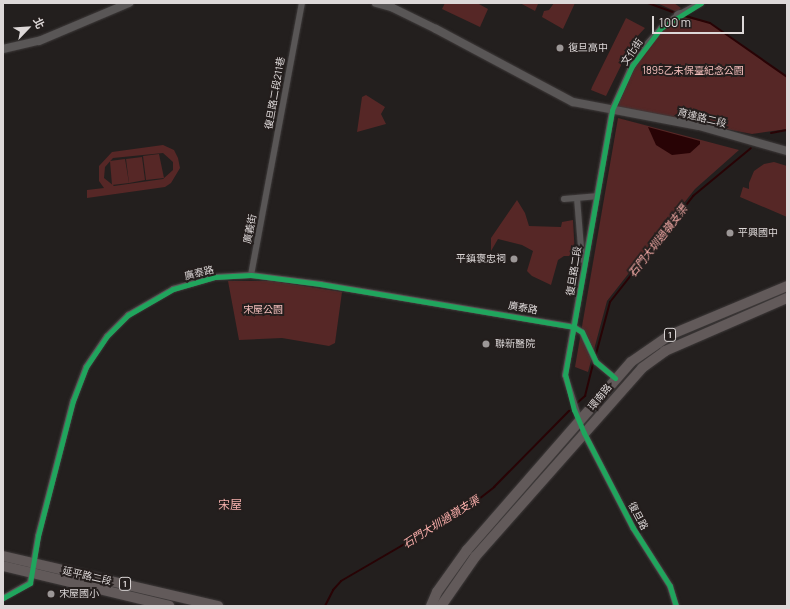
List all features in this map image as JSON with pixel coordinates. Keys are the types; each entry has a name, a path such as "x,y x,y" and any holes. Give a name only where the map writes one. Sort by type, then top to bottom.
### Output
{"main road":[{"name":"環南路","path":"431,606 437,592 468,550 580,422 615,378 648,348 664,339 787,286"},
{"path":"759,298 764,308"},
{"name":"環南路","path":"441,606 475,557 621,389 652,360 671,348 787,298"},
{"name":"延平路二段","path":"3,556 31,568 169,606"},
{"name":"延平路二段","path":"3,566 31,568 218,606"}],"street":[{"path":"3,49 39,41 129,3"},
{"name":"復旦路二段211巷","path":"269,188 302,3"},
{"path":"376,3 391,7 436,29 573,102 612,110"},
{"name":"文化街","path":"612,110 630,70 642,50 660,28 679,14 701,3"},
{"name":"育達路二段","path":"612,110 699,126 787,151"},
{"name":"復旦路二段","path":"584,433 565,375 612,110"},
{"name":"廣義街","path":"251,275 269,188"},
{"path":"564,199 596,196"},
{"path":"577,198 583,268"},
{"name":"廣泰路","path":"3,598 30,583 31,568 73,401 86,367 107,336 128,315 173,289 216,277 251,275 320,284 574,327"},
{"path":"574,327 582,332 596,362 615,378"},
{"name":"復旦路","path":"584,433 633,528 670,586 676,606"}],"green space":[{"path":"445,3 477,3 488,9 480,27 442,9"},
{"path":"520,3 537,3 538,4 535,11"},
{"path":"554,3 575,3 563,29 542,17 544,11 549,10"},
{"path":"657,3 674,3 681,8 677,12"},
{"name":"1895乙未保臺紀念公園","path":"682,17 710,23 787,77 787,129 752,134 617,108 632,66 661,28"},
{"path":"626,18 645,28 633,41 606,96 591,90"},
{"path":"366,95 385,107 381,114 386,124 357,132 362,97"},
{"path":"618,118 739,150 695,189 607,301 588,372 575,367"},
{"path":"163,145 174,150 178,158 180,168 171,183 165,187 87,198 87,190 104,188 99,181 99,166 112,152","holes":["163,153 173,162 173,170 163,179 114,186 104,178 105,167 113,158"]},
{"path":"159,154 164,178 146,180 143,156"},
{"path":"142,157 145,180 129,183 126,159"},
{"path":"125,159 129,183 112,185 110,161"},
{"path":"774,162 787,166 787,217 740,197 743,187 749,189 749,183 754,171 764,164"},
{"path":"517,200 525,213 529,226 561,227 562,222 573,220 575,256 564,256 558,260 551,285 532,276 527,271 533,251 522,245 498,239 491,251 491,238"},
{"name":"宋屋公園","path":"228,281 272,281 342,292 335,343 329,346 282,338 239,340"}],"shaded area":[{"path":"648,127 700,141 700,144 690,153 672,155 656,145"}],"waterway":[{"name":"石門大圳過嶺支渠","path":"648,3 676,13"},
{"name":"石門大圳過嶺支渠","path":"682,15 710,23 787,77"},
{"name":"石門大圳過嶺支渠","path":"771,133 787,130"},
{"name":"石門大圳過嶺支渠","path":"596,354 610,302 693,196 751,148"},
{"name":"石門大圳過嶺支渠","path":"577,403 585,396 593,363"},
{"name":"石門大圳過嶺支渠","path":"325,606 333,590 341,581 470,506 494,487 569,411"}],"cycle path":[{"path":"676,606 670,586 633,528 584,433 574,410 565,375 612,110 632,66 661,28 701,3"},
{"path":"3,598 30,583 38,536 73,401 86,367 107,336 128,315 173,289 215,277 251,275 320,284 574,327 582,332 596,362 615,378"}],"place":[{"name":"復旦高中","path":"560,48"},
{"name":"平興國中","path":"730,233"},
{"name":"平鎮褒忠祠","path":"514,259"},
{"name":"聯新醫院","path":"486,344"},
{"name":"宋屋國小","path":"51,594"}],"district":[{"name":"宋屋","path":"230,505"}]}
